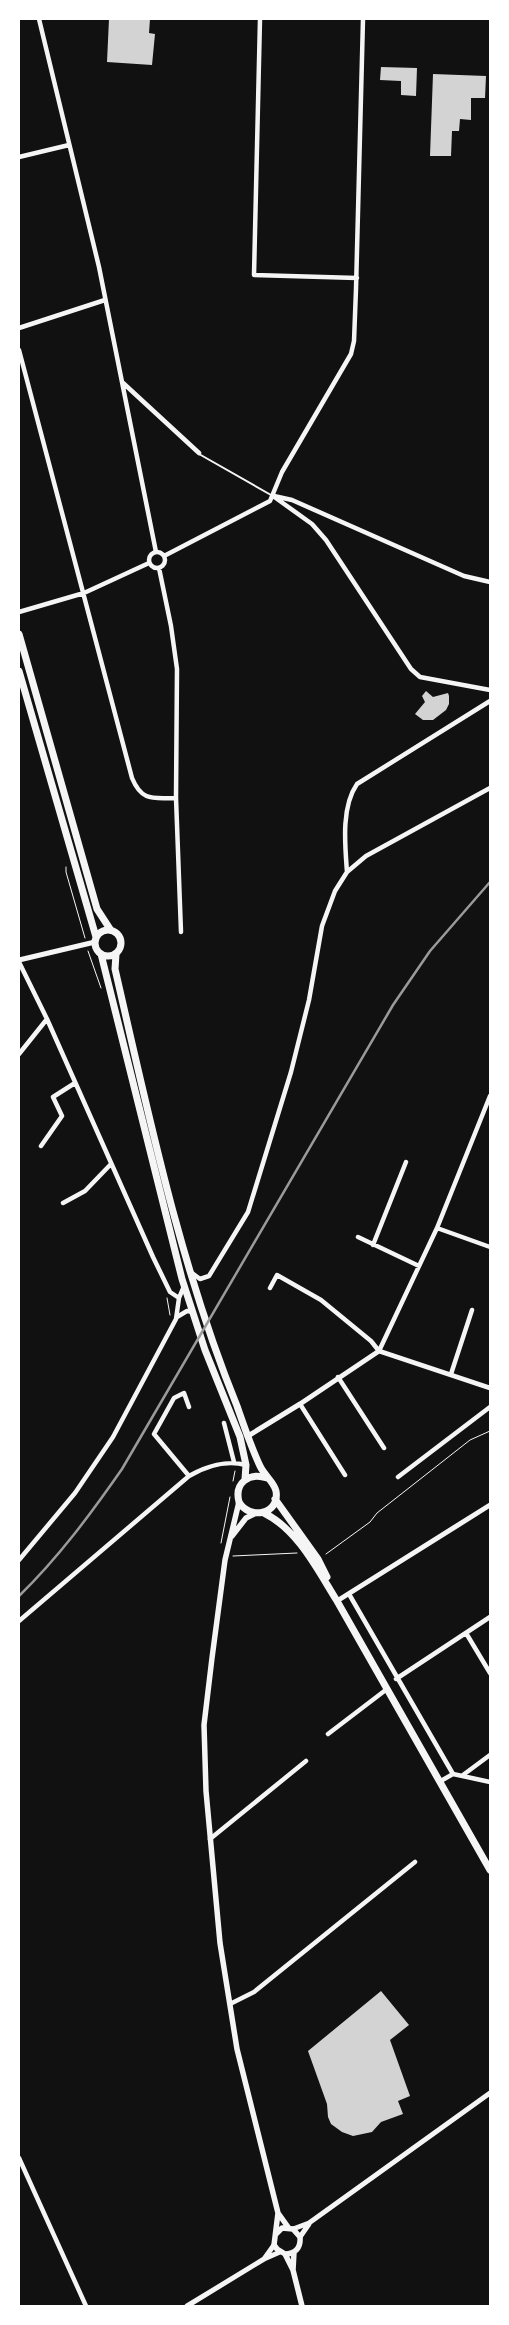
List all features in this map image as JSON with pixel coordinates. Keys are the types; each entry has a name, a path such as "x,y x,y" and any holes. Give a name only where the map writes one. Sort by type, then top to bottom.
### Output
{"main road":[{"path":"19,634 97,909 110,929 119,935 122,941 121,948 116,954 115,968 131,1041 205,1324 257,1460 274,1487 276,1499 318,1558 337,1601"},
{"path":"19,672 96,939 96,949 101,954 108,956 116,954"},
{"path":"96,939 101,932 110,929"},
{"path":"101,954 184,1286 200,1334 240,1437 246,1465 245,1479"},
{"path":"267,1478 252,1476 245,1479 239,1487 239,1502 221,1585 204,1725 210,1839 220,1943 237,2049 278,2213 274,2245 282,2253 293,2270"},
{"path":"264,1513 276,1499"},
{"path":"239,1502 245,1510 254,1514"},
{"path":"230,1539 246,1518 254,1514 264,1513 275,1518 294,1538 337,1601 490,1870"},
{"path":"278,2213 300,2237 300,2243 294,2252 293,2270 302,2306"},
{"path":"276,2234 282,2228 291,2228"},
{"path":"282,2253 294,2252"}],"street":[{"path":"39,19 105,300 156,552"},
{"path":"260,19 254,275 357,278"},
{"path":"164,556 264,504 273,496 282,472 351,354 354,341 357,278 363,19"},
{"path":"19,157 69,145"},
{"path":"19,328 105,300"},
{"path":"19,350 136,788 143,795 151,798 176,798"},
{"path":"121,382 199,454"},
{"path":"273,496 292,500 464,576 490,582"},
{"path":"273,496 312,524 326,540 411,669 420,677 490,690"},
{"path":"156,552 164,556"},
{"path":"149,563 149,558 156,552"},
{"path":"149,563 154,568 159,568 164,565 164,556"},
{"path":"19,612 84,593 149,563"},
{"path":"159,568 172,626 177,669 176,798 181,932"},
{"path":"347,872 348,807 351,792 357,784 490,701"},
{"path":"190,1272 200,1279 208,1276 248,1212 277,1118 309,1000 322,926 335,891 347,872 366,856 490,788"},
{"path":"96,939 86,944 19,961 167,1286 174,1296 179,1298"},
{"path":"19,1054 47,1019"},
{"path":"41,1146 62,1116 53,1097 75,1083"},
{"path":"248,1436 379,1351 437,1228 489,1103 490,1096"},
{"path":"373,1245 406,1162"},
{"path":"63,1203 85,1191 111,1164"},
{"path":"437,1228 490,1247"},
{"path":"358,1237 419,1266"},
{"path":"270,1288 277,1275 321,1300 370,1341 379,1351 490,1388"},
{"path":"19,1560 75,1494 113,1437 177,1317 179,1298 184,1286"},
{"path":"451,1374 472,1310"},
{"path":"177,1317 187,1311 192,1312"},
{"path":"338,1377 384,1448"},
{"path":"189,1407 184,1393 174,1398 154,1434 189,1476"},
{"path":"300,1404 345,1475"},
{"path":"398,1477 490,1407"},
{"path":"224,1423 235,1464"},
{"path":"19,1621 189,1476 198,1471 235,1464 246,1465"},
{"path":"337,1601 490,1505"},
{"path":"349,1594 396,1679 453,1774"},
{"path":"396,1679 490,1617"},
{"path":"466,1633 490,1673"},
{"path":"328,1734 387,1689"},
{"path":"462,1775 490,1754"},
{"path":"210,1839 306,1761"},
{"path":"439,1782 453,1774 490,1782"},
{"path":"230,2004 254,1992 415,1862"},
{"path":"291,2228 309,2223 490,2093"},
{"path":"19,2158 86,2306"},
{"path":"300,2237 309,2223"},
{"path":"264,2259 274,2245"},
{"path":"187,2306 264,2259 282,2253"}],"lane":[{"path":"199,454 273,496"}],"path":[{"path":"67,864 66,872 101,989"},
{"path":"167,1297 169,1314"},
{"path":"325,1554 370,1522 377,1513 470,1440 490,1431"},
{"path":"231,1488 235,1464"},
{"path":"221,1544 230,1497"},
{"path":"231,1553 233,1556 300,1553"}],"building":[{"path":"109,19 150,19 149,33 155,34 152,65 107,62"},
{"path":"381,67 417,68 416,96 401,95 401,81 380,80"},
{"path":"433,74 486,76 485,98 471,98 471,120 460,119 459,131 452,131 451,156 430,156"},
{"path":"426,691 433,697 448,693 449,696 449,704 446,710 433,720 423,720 415,714 425,702 422,696"},
{"path":"381,1991 409,2025 390,2040 410,2096 398,2101 403,2114 381,2122 372,2132 353,2136 342,2132 331,2124 328,2117 327,2104 308,2051"}],"railway":[{"path":"19,1596 73,1536 122,1469 393,1005 430,951 490,882"}]}
